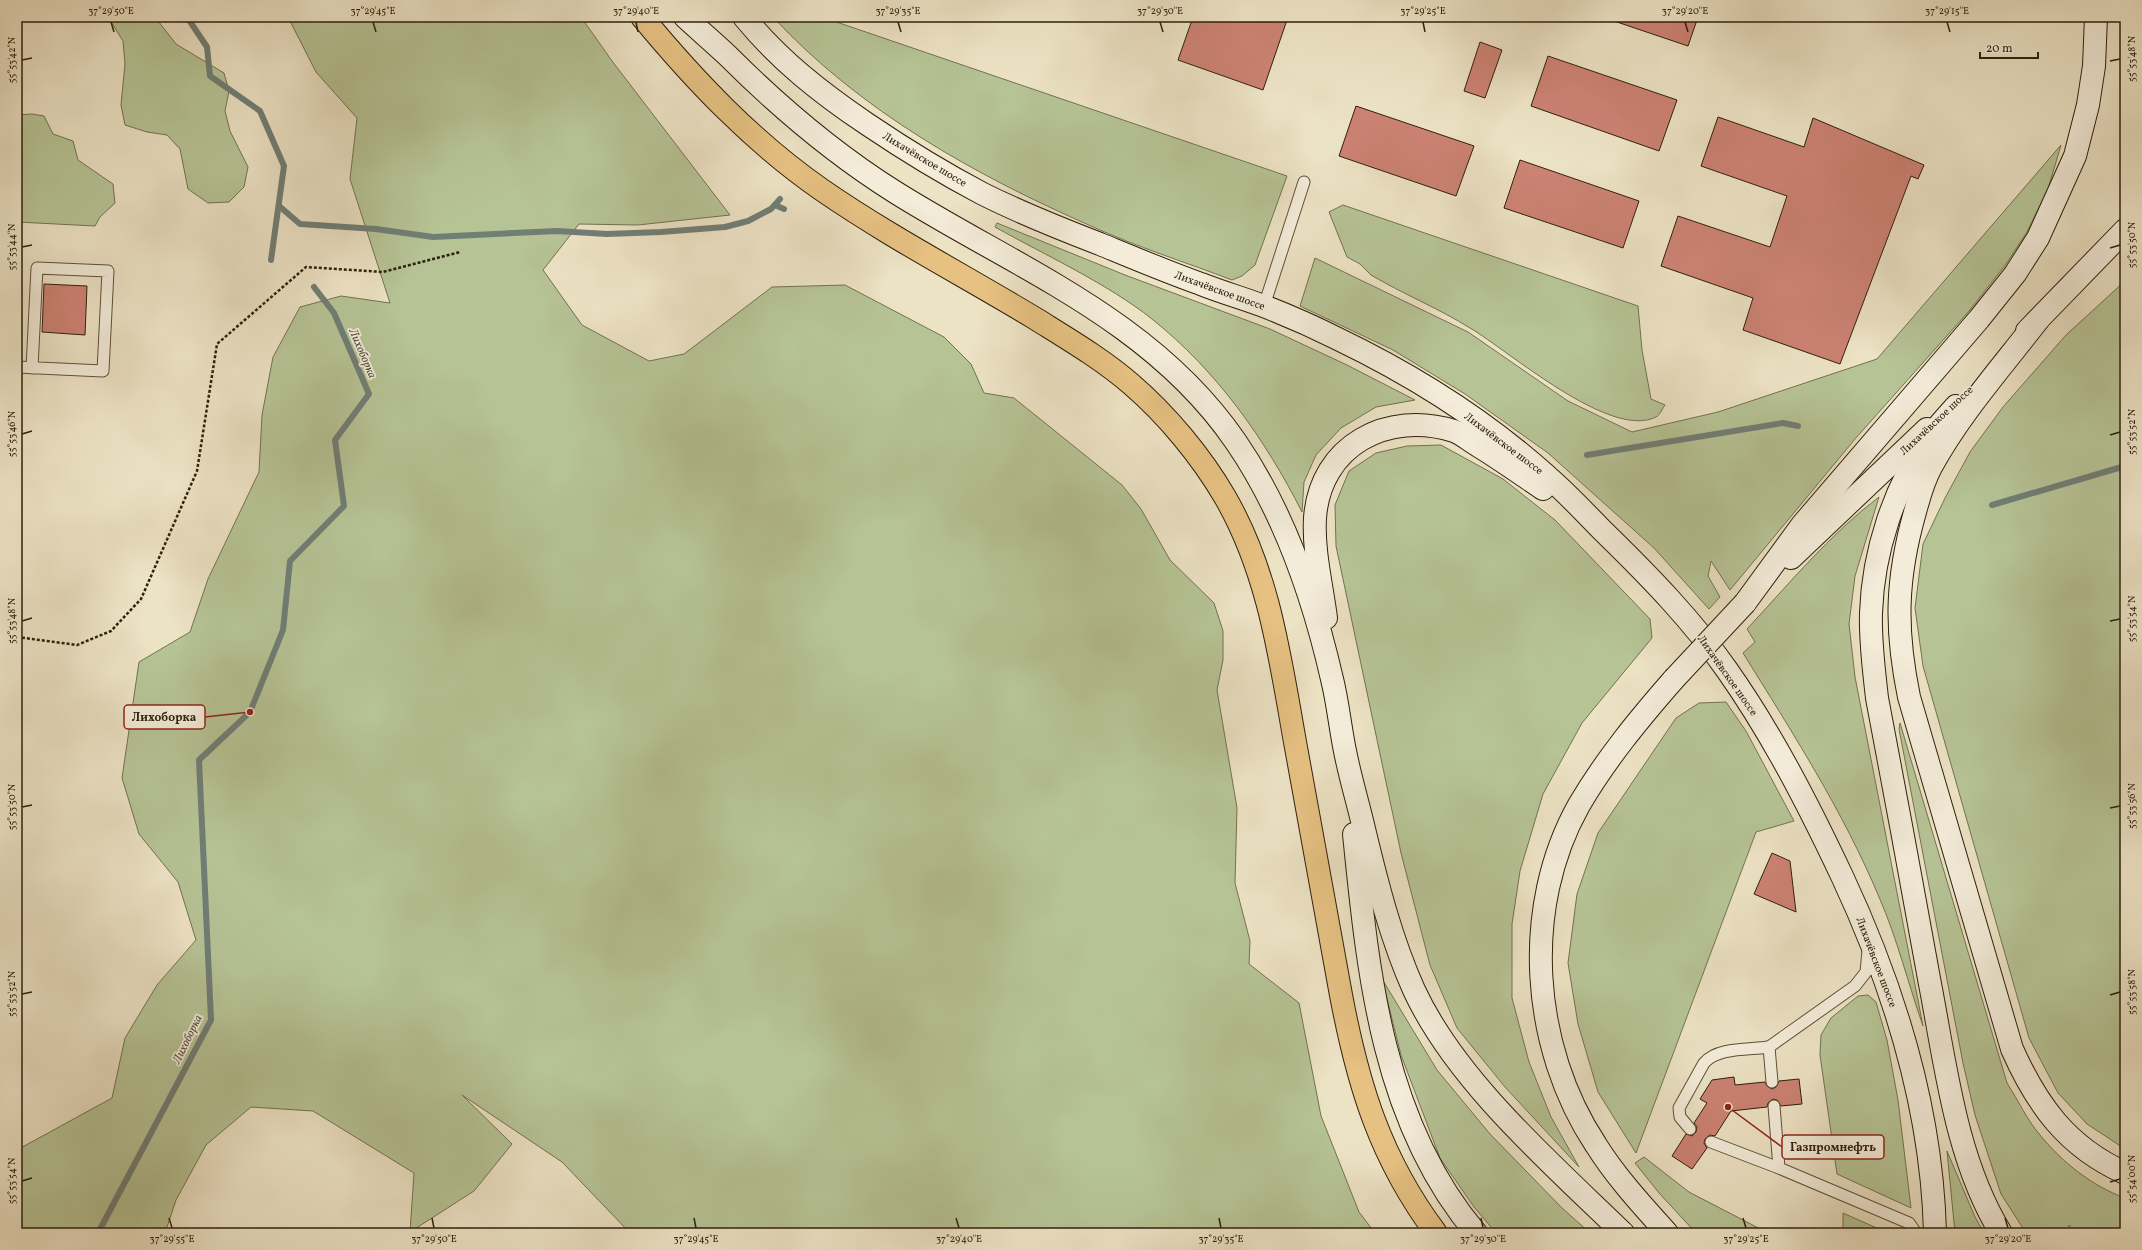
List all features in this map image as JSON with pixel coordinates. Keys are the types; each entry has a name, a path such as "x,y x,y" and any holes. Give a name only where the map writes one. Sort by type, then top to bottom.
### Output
{"highway":[{"path":"642,17 716,100 764,144 820,188 873,223 1060,334 1132,384 1165,418 1197,455 1225,497 1247,541 1274,624 1342,1002 1362,1090 1377,1130 1400,1177 1416,1207 1436,1233"}],"main road":[{"path":"685,17 794,119 841,156 897,193 1046,278 1096,309 1136,337 1182,377 1206,402 1260,478 1303,576 1333,680"},
{"path":"696,17 726,54"},
{"name":"Лихачёвское шоссе","path":"744,17 763,40 807,81 850,113 905,150 986,195 1073,234 1204,285 1264,306 1338,338 1404,374 1514,447 1550,478 1598,526 1688,619 1727,670 1793,776 1817,822 1862,923 1890,991 1917,1092 1931,1176 1935,1233"},
{"path":"1667,1233 1624,1185 1595,1144 1562,1078 1550,1040 1543,998 1540,953 1549,883 1559,849 1579,806 1606,763 1637,721 1747,601 1802,525 1979,319 2015,274 2038,238 2075,156 2086,112 2094,66 2096,17"},
{"name":"Лихачёвское шоссе","path":"1747,601 1865,486 1971,388 2125,230"},
{"path":"2038,320 1954,429 1930,468 1909,532 1902,567 1898,614 1901,657 1913,712 2012,1049 2026,1082 2046,1112 2072,1141 2106,1165 2125,1173"},
{"path":"1971,388 1930,437 1912,468 1891,511 1880,549 1873,583 1871,614 1872,644 1877,698 1949,1083 1973,1172 1986,1204 2001,1233"},
{"path":"1476,1233 1443,1186 1424,1155 1407,1114 1391,1068 1382,1034 1365,946 1345,751 1333,680 1315,518 1325,480 1339,457 1357,441 1381,429 1403,425 1426,425 1455,431 1500,459 1598,526"},
{"path":"1345,751 1375,875 1395,940 1414,989 1431,1024 1460,1063 1495,1104 1538,1150 1623,1233"}],"lane":[{"path":"1264,306 1304,182"},
{"path":"17,367 32,368 103,371 108,271 37,268 32,368"},
{"path":"1690,1129 1680,1117 1679,1108 1710,1057 1718,1054 1769,1048 1855,986 1866,972 1868,955 1862,923"},
{"path":"1769,1048 1772,1082"},
{"path":"1774,1106 1779,1168"},
{"path":"1711,1142 1779,1168 1909,1223 1916,1233"}],"path":[{"path":"17,636 77,645 111,631 141,599 197,471 217,344 306,268 383,272 460,252"}],"green space":[{"path":"108,17 155,17 176,44 224,73 229,91 225,111 230,131 248,167 244,187 229,202 208,203 188,189 180,149 167,135 147,132 125,125 121,105 125,64 123,41"},
{"path":"285,17 581,17 612,61 730,215 638,225 579,224 543,270 582,325 649,361 684,354 772,287 845,285 944,337 971,364 984,393 1014,398 1122,485 1141,509 1170,560 1214,603 1223,631 1223,660 1217,690 1237,808 1235,883 1250,941 1249,964 1299,1003 1321,1116 1359,1212 1375,1233 630,1233 562,1162 462,1095 512,1144 474,1191 410,1232 414,1173 313,1111 251,1107 206,1145 176,1200 165,1233 17,1233 17,1150 112,1098 125,1038 157,985 196,940 178,882 139,834 122,778 139,662 190,632 208,579 259,472 262,415 273,357 300,307 341,296 390,303 350,179 357,118 316,72 290,21"},
{"path":"773,17 822,17 1287,176 1255,265 1242,276 1232,280 1108,234 1005,185 921,138 881,111 843,82 807,51"},
{"path":"32,114 44,116 53,134 73,141 78,160 113,184 115,203 100,217 95,226 17,222 17,115"},
{"path":"2061,145 2048,189 2027,232 2006,264 1969,311 1855,439 1730,590 1711,561 1708,576 1720,597 1709,609 1654,548 1548,453 1465,394 1393,350 1300,306 1315,258 1468,332 1568,401 1632,432 1718,412 1877,359"},
{"path":"1343,205 1638,306 1642,350 1651,399 1665,405 1660,413 1656,417 1636,421 1613,416 1587,405 1560,390 1470,328 1371,275 1360,264 1347,257 1329,212"},
{"path":"997,223 1125,275 1270,329 1347,365 1415,400 1376,407 1341,428 1316,455 1304,482 1302,512 1272,458 1238,408 1198,361 1176,339 1135,306 1076,270 995,227"},
{"path":"2125,281 2125,1149 2087,1124 2058,1093 2029,1038 1923,666 1915,608 1923,544 1945,498 1970,452 2003,407 2066,335"},
{"path":"1441,445 1503,479 1555,520 1650,619 1652,638 1582,723 1543,794 1520,871 1512,924 1512,998 1529,1062 1551,1117 1579,1167 1505,1087 1457,1028 1430,965 1401,853 1336,546 1335,505 1349,471 1376,453 1407,446"},
{"path":"1879,497 1855,576 1849,624 1855,677 1923,1026 1891,928 1865,865 1816,772 1743,653 1755,642 1747,629 1843,527"},
{"path":"1726,702 1746,731 1794,821 1756,832 1636,1153 1598,1092 1578,1024 1568,963 1577,894 1598,833 1676,718 1699,703"},
{"path":"1900,723 2007,1083 2035,1129 2058,1155 2089,1180 2125,1198 2125,1233 2075,1233 2069,1225 2068,1233 2026,1233 2001,1194 1975,1115 1963,1063 1899,729"},
{"path":"1382,979 1437,1070 1490,1134 1562,1208 1590,1233 1496,1233 1474,1207 1440,1158 1401,1055"},
{"path":"1868,995 1876,1002 1887,1040 1898,1100 1911,1208 1837,1174 1820,1055 1821,1035 1831,1018 1858,996"},
{"path":"1947,1151 1975,1217 1984,1233 1955,1233"},
{"path":"1644,1157 1689,1192 1768,1233 1696,1233 1659,1193 1635,1163"},
{"path":"1843,1213 1888,1233 1843,1233"}],"building":[{"path":"1193,17 1288,17 1263,90 1178,60"},
{"path":"1611,17 1698,17 1688,46 1611,20"},
{"path":"1480,42 1502,50 1485,98 1464,91"},
{"path":"1548,56 1677,100 1659,151 1531,106"},
{"path":"1356,106 1474,146 1456,196 1339,156"},
{"path":"1718,117 1804,147 1813,118 1924,165 1918,179 1911,176 1840,364 1743,330 1753,298 1661,266 1678,216 1770,247 1787,196 1701,166"},
{"path":"1520,160 1639,201 1623,248 1504,208"},
{"path":"44,284 87,286 85,335 42,332"},
{"path":"1772,853 1790,861 1796,912 1754,894"},
{"path":"1734,1077 1735,1085 1765,1082 1767,1086 1772,1089 1776,1087 1779,1081 1799,1079 1802,1104 1781,1106 1777,1100 1773,1099 1768,1103 1767,1107 1731,1111 1715,1136 1710,1135 1705,1139 1704,1143 1707,1148 1692,1169 1672,1156 1686,1134 1692,1136 1696,1132 1697,1127 1694,1123 1707,1103 1700,1099 1712,1080"}],"waterway":[{"name":"Лихоборка","path":"187,17 207,47 210,76 260,111 284,166 271,260"},
{"path":"279,206 300,224 376,229 433,237 557,231 607,234 661,232 725,227 748,221 771,209 780,199"},
{"path":"775,205 784,209"},
{"name":"Лихоборка","path":"98,1233 211,1020 199,760 250,712 283,630 290,561 344,506 335,440 369,394 334,313 314,287"},
{"path":"1587,455 1783,423 1798,426"},
{"path":"1992,505 2125,466"}],"place":[{"name":"Лихоборка","path":"250,712"},
{"name":"Газпромнефть","path":"1728,1107"}]}
